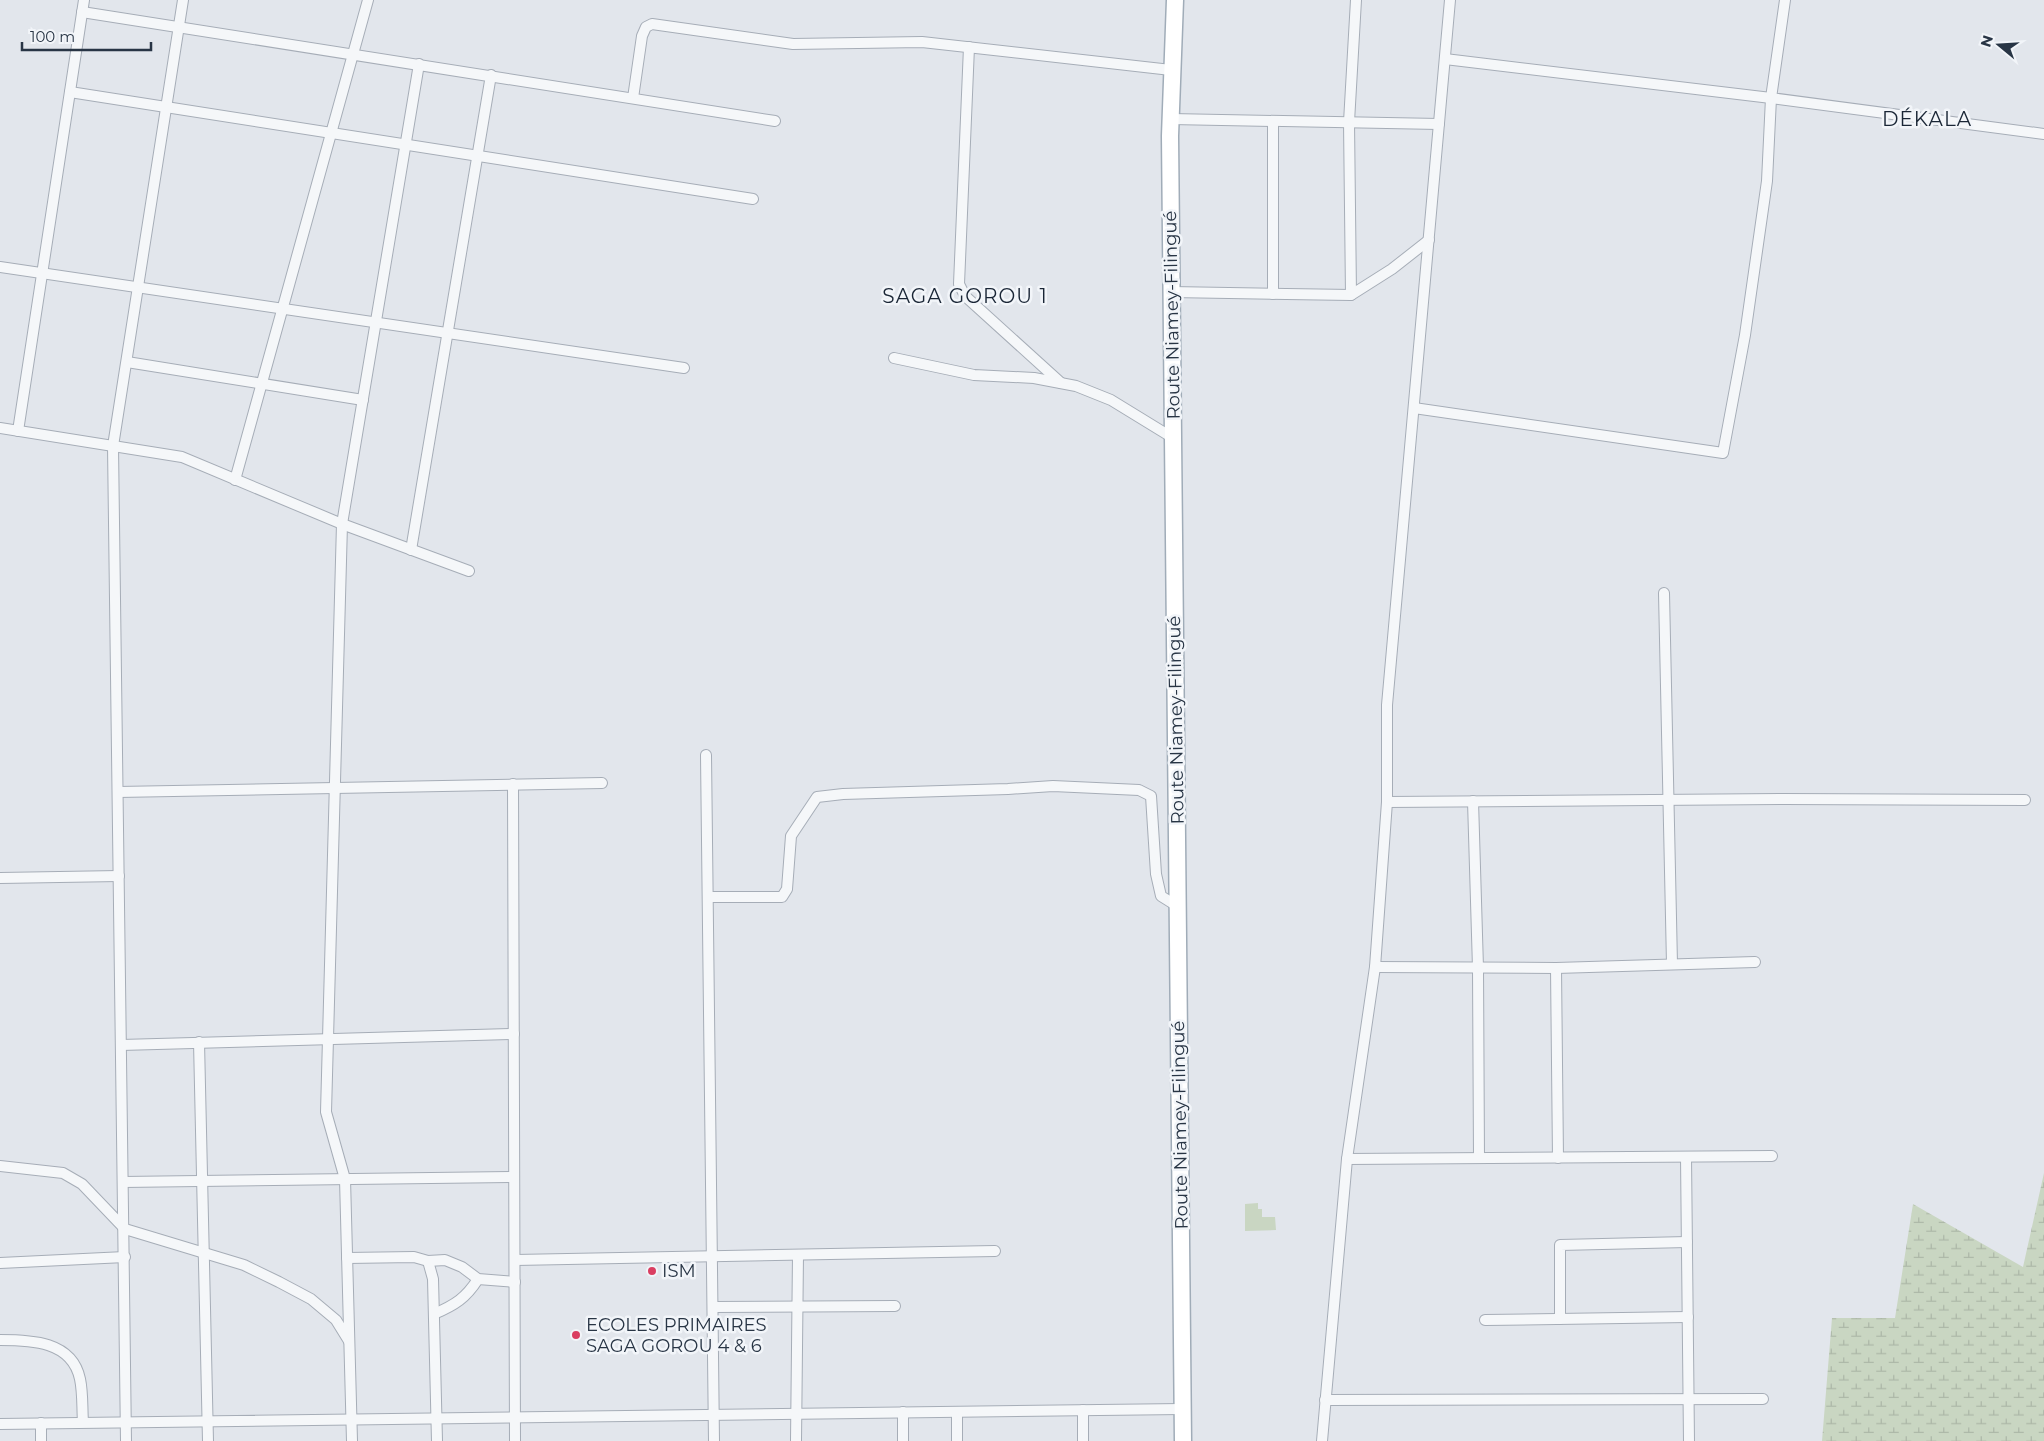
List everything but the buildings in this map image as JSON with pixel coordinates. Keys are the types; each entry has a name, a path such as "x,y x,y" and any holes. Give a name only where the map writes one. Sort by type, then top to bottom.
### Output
{"main road":[{"name":"Route Niamey-Filingué","path":"1175,0 1170,119 1183,1441"}],"street":[{"path":"18,431 84,0"},
{"path":"126,1441 125,1229 113,446 183,0"},
{"path":"236,480 368,0"},
{"path":"1351,295 1349,122 1356,0"},
{"path":"1322,1441 1347,1160 1375,967 1387,802 1387,705 1450,0"},
{"path":"1414,408 1723,453 1745,335 1767,181 1771,98 1785,0"},
{"path":"82,12 775,121"},
{"path":"633,98 642,36 646,27 652,24 793,44 922,42 1171,70"},
{"path":"969,47 959,284 965,296 1061,383"},
{"path":"1445,59 1771,98 2044,134"},
{"path":"352,1441 345,1179 326,1112 342,524 419,64"},
{"path":"412,550 491,75"},
{"path":"70,92 753,199"},
{"path":"1170,119 1439,124"},
{"path":"1273,121 1273,294"},
{"path":"1171,292 1351,295 1392,269 1429,240"},
{"path":"0,267 684,368"},
{"path":"894,358 974,375 1034,378 1076,386 1111,400 1173,438"},
{"path":"126,362 363,400"},
{"path":"0,428 182,458 342,524 469,571"},
{"path":"1664,593 1672,964"},
{"path":"706,755 714,1441"},
{"path":"118,792 602,783"},
{"path":"513,784 515,1441"},
{"path":"708,897 782,897 787,889 790,836 817,797 843,794 1053,786 1139,790 1151,796 1156,874 1161,896 1178,906"},
{"path":"1387,802 2025,800"},
{"path":"1473,801 1478,968 1479,1158"},
{"path":"0,878 119,876"},
{"path":"1375,967 1556,968 1756,962"},
{"path":"1556,968 1558,1158"},
{"path":"121,1045 514,1034"},
{"path":"199,1042 202,1254 208,1441"},
{"path":"1347,1160 1772,1156"},
{"path":"1686,1157 1689,1441"},
{"path":"0,1166 63,1173 82,1184 125,1229 202,1254 244,1265 311,1299 336,1320 349,1342"},
{"path":"123,1182 514,1177"},
{"path":"1560,1319 1560,1245 1687,1242"},
{"path":"515,1260 995,1251"},
{"path":"796,1441 798,1254"},
{"path":"0,1263 125,1257"},
{"path":"347,1258 414,1257 428,1260 445,1260 462,1267 478,1280 515,1282"},
{"path":"428,1260 433,1279 437,1441"},
{"path":"434,1314 452,1306 468,1294 478,1280"},
{"path":"713,1307 895,1306"},
{"path":"1485,1320 1688,1317"},
{"path":"0,1340 31,1340 55,1346 74,1362 80,1379 83,1422"},
{"path":"1325,1400 1763,1399"},
{"path":"0,1424 1182,1409"},
{"path":"1083,1410 1083,1441"},
{"path":"903,1412 903,1441"},
{"path":"957,1412 957,1441"},
{"path":"41,1423 41,1441"}],"green space":[{"path":"2044,1173 2044,1441 1822,1441 1832,1318 1895,1318 1913,1204 2023,1267"},
{"path":"1258,1203 1258,1209 1262,1209 1262,1217 1275,1217 1276,1230 1245,1231 1245,1204"}],"place":[{"name":"ISM","path":"652,1271"},
{"name":"ECOLES PRIMAIRES SAGA GOROU 4 & 6","path":"576,1335"}],"district":[{"name":"DÉKALA","path":"1927,119"},
{"name":"SAGA GOROU 1","path":"965,296"}]}
